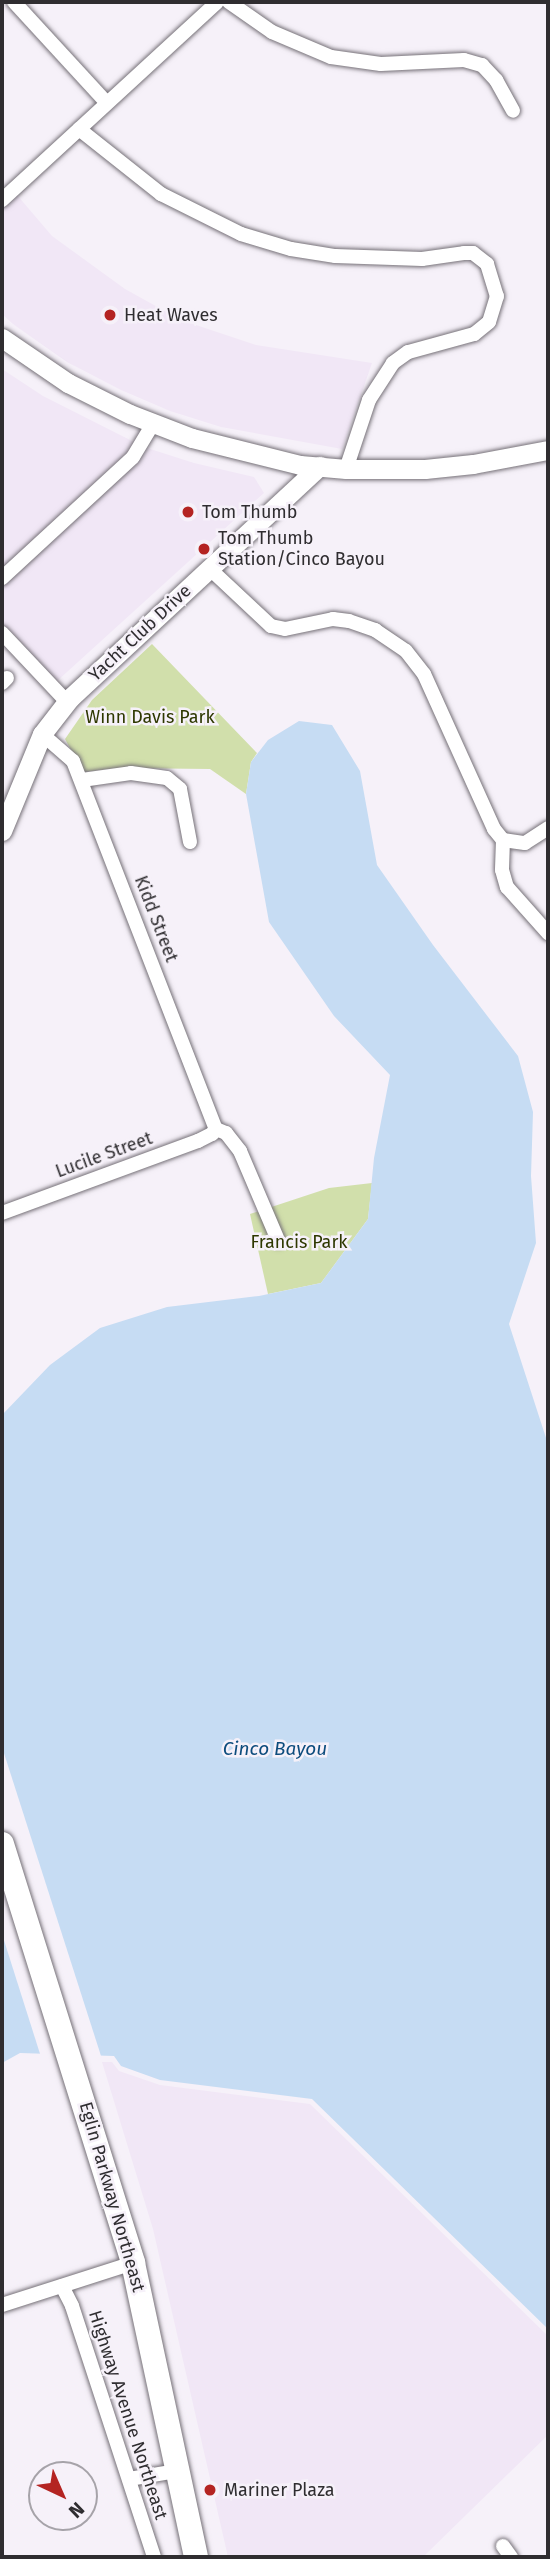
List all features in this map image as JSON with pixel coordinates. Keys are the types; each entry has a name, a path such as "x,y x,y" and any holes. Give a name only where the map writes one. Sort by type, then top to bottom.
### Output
{"highway":[{"name":"Eglin Parkway Northeast","path":"2,1843 133,2263 196,2557"}],"main road":[{"path":"2,338 68,383 153,424 247,453 346,469 437,468 548,450"},
{"name":"Yacht Club Drive","path":"2,831 42,734 67,702 320,466"}],"street":[{"path":"14,2 107,103"},
{"path":"2,200 216,2"},
{"path":"229,2 272,32 331,57 381,64 464,60 482,65 505,93 513,111"},
{"path":"79,129 131,173 177,204 251,237 335,256 422,259 473,253 487,264 497,296 489,322 474,334 408,352 393,363 369,400 346,469"},
{"path":"2,579 133,457 153,424"},
{"path":"209,568 271,626 285,629 333,619 349,621 375,630 406,651 424,674 494,829 503,840 503,881 548,933"},
{"path":"2,633 67,702"},
{"name":"Kidd Street","path":"42,734 73,761 82,780 216,1129"},
{"path":"82,780 131,773 167,778 175,783 182,797 190,842"},
{"path":"503,840 525,843 548,828"},
{"path":"216,1129 226,1133 240,1151 278,1240"},
{"name":"Lucile Street","path":"2,1213 198,1141 216,1129"},
{"path":"2,2305 133,2263"},
{"name":"Highway Avenue Northeast","path":"62,2286 72,2305 154,2557"},
{"path":"129,2479 177,2471"}],"shaded area":[{"path":"17,195 52,236 125,289 181,320 256,345 372,363 342,449 221,427 170,411 67,362 13,324 2,314 2,209"},
{"path":"2,369 43,396 134,442 128,452 2,569"},
{"path":"147,448 194,463 254,477 264,493 56,682 2,624 2,588 138,462"},
{"path":"102,2062 112,2062 119,2071 160,2085 310,2104 548,2336 548,2435 423,2557 228,2557 153,2229"}],"green space":[{"name":"Winn Davis Park","path":"152,644 257,753 251,762 246,794 210,769 118,768 83,772 65,739 92,700"},
{"name":"Francis Park","path":"372,1183 368,1219 321,1283 268,1294 250,1214 329,1188"}],"water":[{"name":"Cinco Bayou","path":"299,721 332,725 360,771 377,865 433,945 518,1056 533,1112 531,1176 536,1243 509,1324 548,1444 548,2329 312,2099 160,2080 121,2066 114,2056 20,2053 2,2063 2,1415 50,1365 100,1328 167,1307 259,1296 321,1283 368,1219 374,1158 390,1075 334,1016 269,922 246,794 251,762 268,740"}],"pier":[{"path":"2,1747 102,2059 41,2057 2,1934"}],"place":[{"name":"Heat Waves","path":"110,315"},
{"name":"Tom Thumb","path":"188,512"},
{"name":"Tom Thumb Station/Cinco Bayou","path":"204,549"},
{"name":"Mariner Plaza","path":"210,2490"}]}
